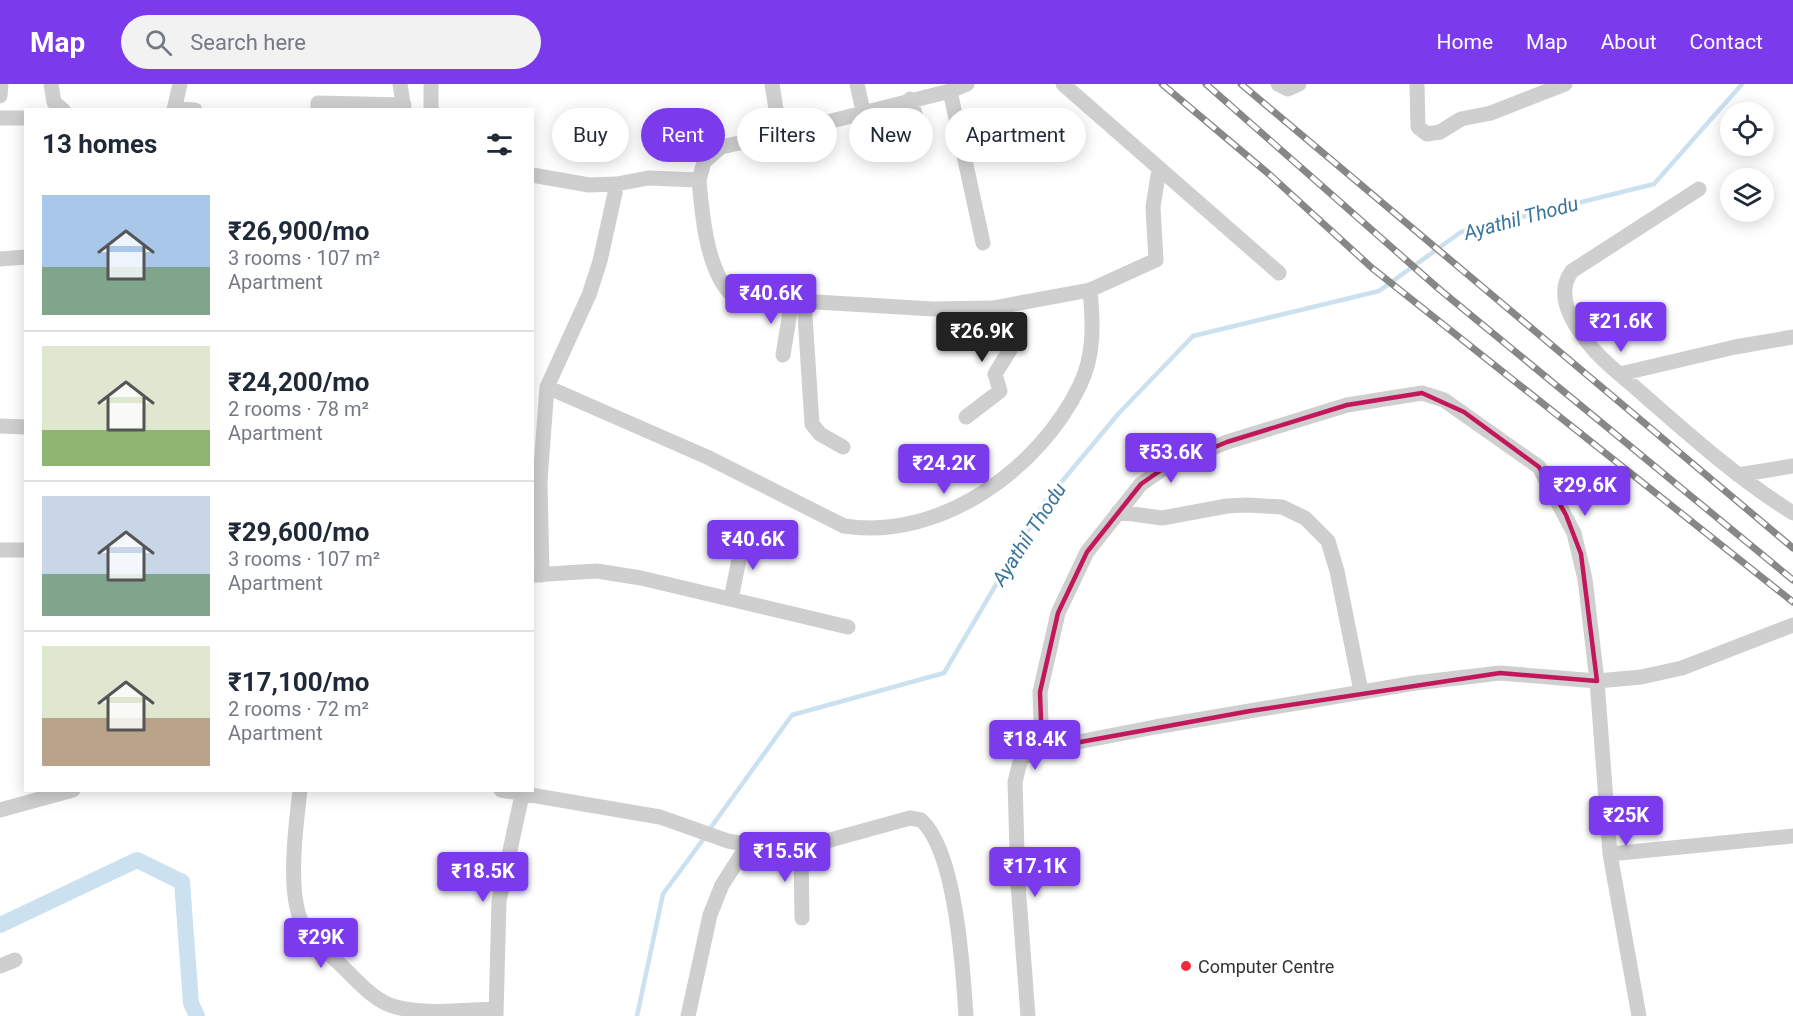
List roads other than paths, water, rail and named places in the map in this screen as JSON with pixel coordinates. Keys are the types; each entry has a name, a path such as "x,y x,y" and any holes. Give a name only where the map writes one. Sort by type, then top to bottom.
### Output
{"street":[{"path":"0,96 1,84"},
{"path":"51,84 54,102 61,108"},
{"path":"174,108 180,84"},
{"path":"318,108 318,103 404,107 400,84"},
{"path":"431,84 431,108"},
{"path":"772,84 776,108"},
{"path":"857,84 862,108"},
{"path":"875,108 950,91 967,84"},
{"path":"1063,84 1279,273"},
{"path":"1278,84 1288,89 1299,84"},
{"path":"1417,84 1418,127 1427,134 1440,132 1461,119 1491,113 1565,84"},
{"path":"950,91 983,243"},
{"path":"910,99 913,108"},
{"path":"0,118 24,118"},
{"path":"737,143 721,147 704,162 699,180 703,222 724,289 734,297 933,309 993,308 1090,290 1156,260 1153,207 1159,169"},
{"path":"534,175 589,184 616,184 648,178 699,180"},
{"path":"616,184 600,261 589,295 573,324 547,387 538,440 540,481 537,575 597,572 640,578 848,627"},
{"path":"1699,189 1572,271 1565,281 1563,292 1575,324 1590,346 1738,475 1793,513"},
{"path":"0,259 24,257"},
{"path":"547,387 707,457 844,526 866,530 889,528 950,511 993,484 1048,436 1081,384 1090,355 1094,327 1090,290"},
{"path":"783,355 798,300"},
{"path":"798,300 812,424 820,434 843,447"},
{"path":"966,417 1000,391 995,374 1010,350 993,308"},
{"path":"1620,374 1735,346 1793,338"},
{"path":"1042,749 1040,692 1058,613 1087,552 1141,484 1164,468 1227,442 1347,405 1422,393 1444,400 1539,467 1574,533 1584,571 1597,681 1610,854 1639,1016"},
{"path":"0,426 24,427"},
{"path":"1738,475 1793,466"},
{"path":"1118,512 1162,518 1227,506 1247,505 1282,507 1305,518 1328,541 1360,691"},
{"path":"730,599 744,535"},
{"path":"0,550 24,550"},
{"path":"1028,1016 1018,884 1015,782 1021,758 1042,749 1360,691 1500,673 1597,681 1641,677 1682,668 1793,625"},
{"path":"0,810 67,792"},
{"path":"300,792 294,854 296,899 305,928 320,946 368,991 394,1006 430,1011 496,1013 499,901 522,795"},
{"path":"509,792 660,817 728,841 774,849 801,848 910,818 921,820 938,840 962,954 966,1016"},
{"path":"1610,854 1793,836"},
{"path":"688,1016 710,915 722,885 747,846"},
{"path":"801,848 802,918"}],"waterway":[{"name":"Ayathil Thodu","path":"709,830 792,715 944,673 1044,503 1119,413 1193,336 1379,291 1461,232 1654,184 1742,84"},
{"name":"Ayathil Thodu","path":"637,1016 663,894 705,837"},
{"path":"0,925 137,860 182,882 191,1003 197,1016"}],"railway":[{"path":"1162,84 1270,175 1372,268 1793,602"},
{"path":"1206,84 1439,289 1793,580"},
{"path":"1241,84 1793,548"}],"place":[{"name":"Computer Centre","path":"1186,966"}]}
